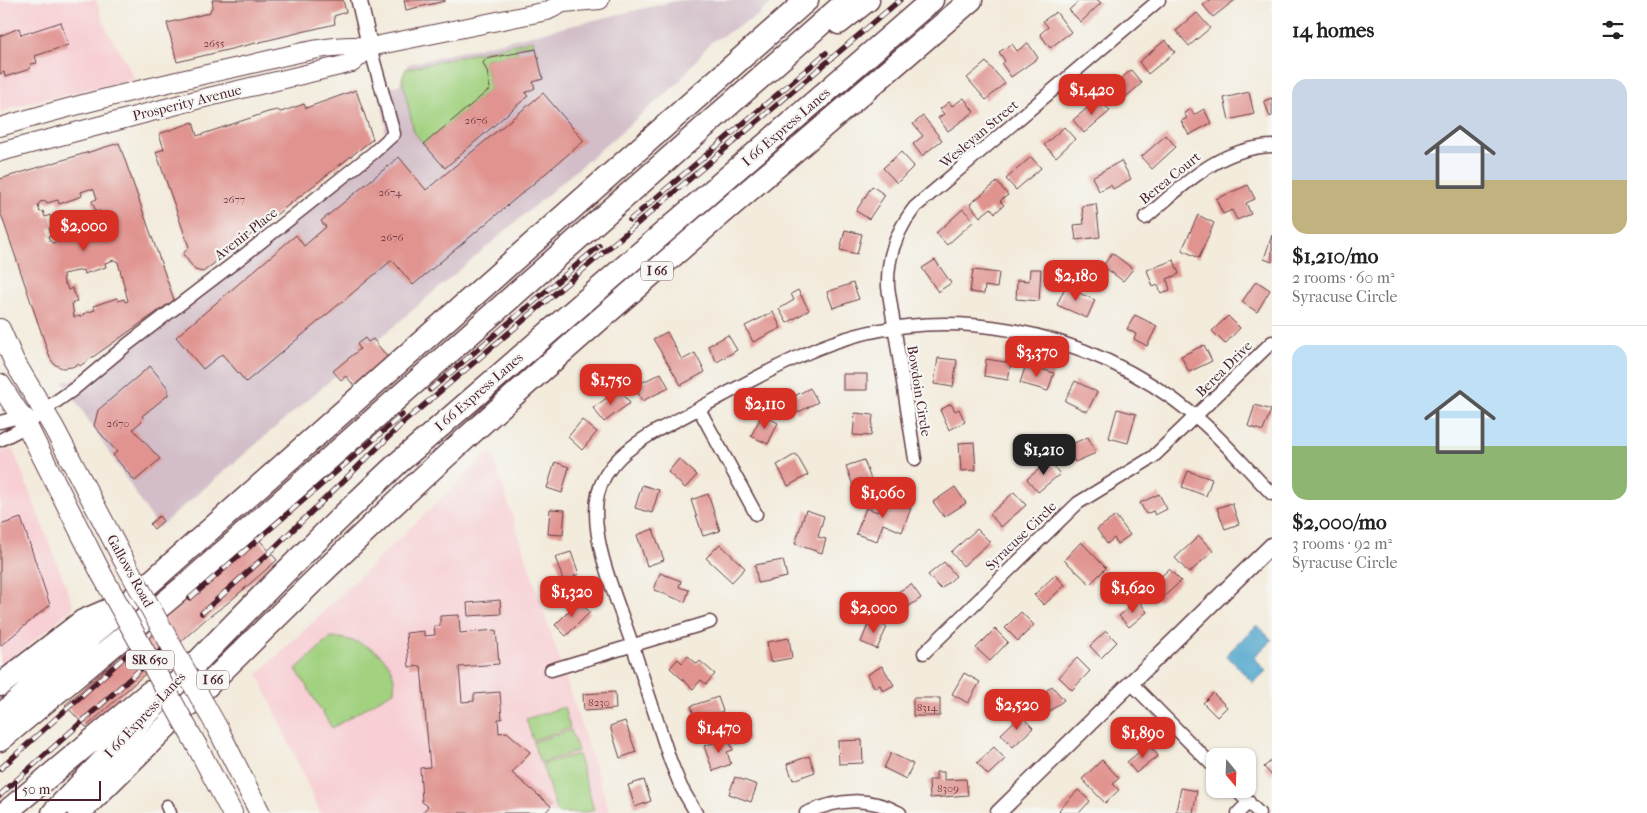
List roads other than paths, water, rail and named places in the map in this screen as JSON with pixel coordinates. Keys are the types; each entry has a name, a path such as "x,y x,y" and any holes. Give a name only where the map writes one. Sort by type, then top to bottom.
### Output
{"highway":[{"path":"0,716 807,0"},
{"path":"0,740 187,584 848,0"},
{"path":"642,183 868,0"},
{"name":"I 66 Express Lanes","path":"53,813 225,630 330,526 398,463 932,0"},
{"name":"I 66","path":"80,813 347,548 453,450 624,298 972,0"},
{"path":"0,685 83,621 133,600"},
{"path":"5,813 225,630"},
{"path":"0,752 47,700"}],"main road":[{"name":"Prosperity Avenue","path":"0,127 74,105 330,47 350,44 370,47 547,11 563,3 598,0"},
{"name":"Prosperity Avenue","path":"0,152 196,100 352,63 370,47"},
{"path":"63,135 116,111 125,104 128,92"},
{"name":"Gallows Road","path":"0,329 14,361 44,410 123,558 218,729 260,813"},
{"name":"Gallows Road","path":"0,384 24,422 102,574 232,813"}],"street":[{"path":"359,0 370,47"},
{"name":"Wesleyan Street","path":"894,328 888,287 888,271 893,246 908,215 1159,0"},
{"name":"Avenir Place","path":"44,410 74,389 128,344 247,253 373,153 394,134 370,47"},
{"name":"Berea Court","path":"1145,218 1215,161 1248,148 1272,146"},
{"path":"696,813 674,772 597,534 594,515 598,492 606,475 625,452 656,431 807,353 852,338 894,328 968,324 1030,333 1063,342 1124,368 1159,389 1197,417 1272,494"},
{"name":"Bowdoin Circle","path":"894,328 914,458"},
{"name":"Berea Drive","path":"1197,417 1272,342"},
{"path":"699,409 756,514"},
{"path":"0,440 44,410"},
{"name":"Syracuse Circle","path":"924,653 1078,503 1153,457 1197,417"},
{"path":"0,422 24,422"},
{"path":"998,813 1272,545"},
{"path":"551,670 710,622"},
{"path":"1131,683 1206,759"},
{"path":"1245,798 1258,813"},
{"path":"806,813 838,802 859,800 878,803 900,813"},
{"path":"1238,813 1249,802"}],"water":[{"path":"1257,625 1272,640 1254,657 1266,671 1253,683 1226,655"}],"railway":[{"path":"202,613 269,553 404,422 900,0"},
{"path":"630,220 826,53"},
{"path":"430,390 599,246"},
{"path":"190,598 402,415"},
{"path":"0,769 161,624"},
{"path":"0,795 172,641"}]}
